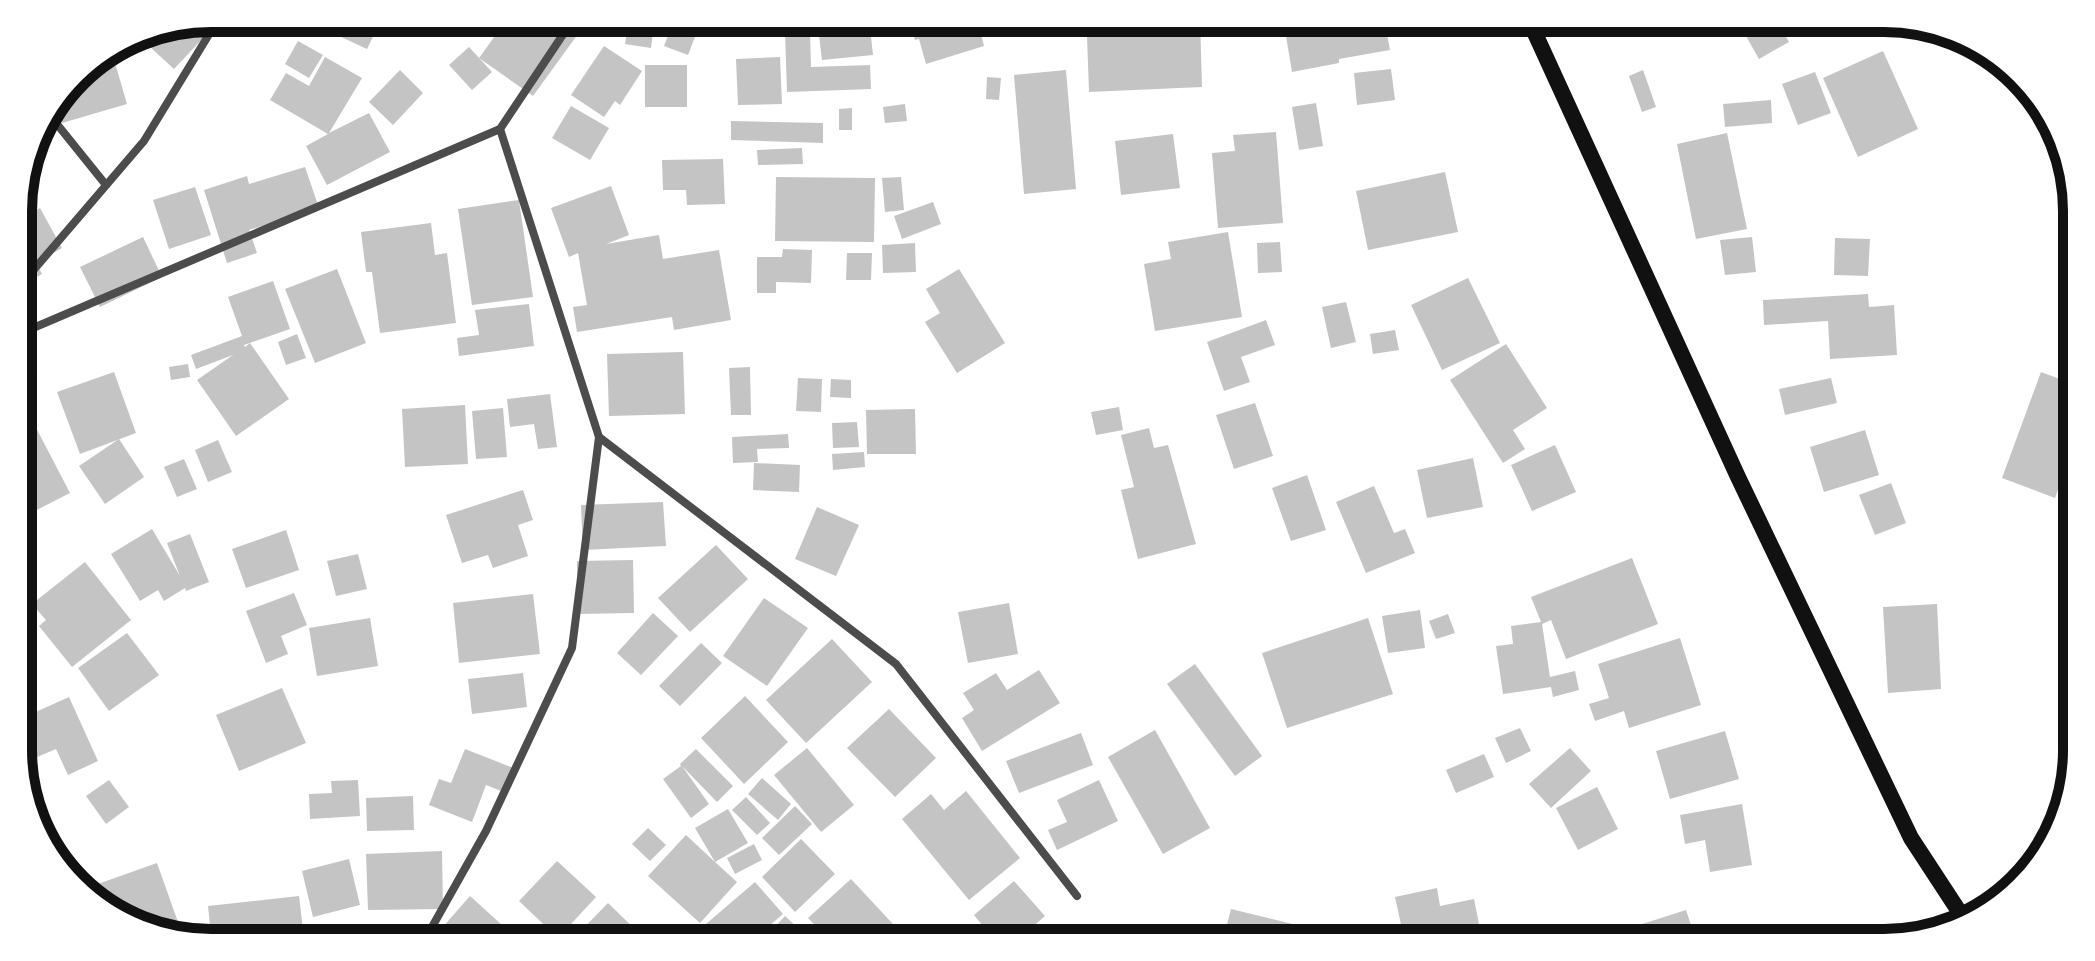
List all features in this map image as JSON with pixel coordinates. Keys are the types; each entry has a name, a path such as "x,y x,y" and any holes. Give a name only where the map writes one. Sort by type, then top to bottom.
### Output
{"main road":[{"path":"1534,32 1738,477 1911,838 1959,912"}],"street":[{"path":"32,272 144,141 210,32"},
{"path":"32,328 500,129 565,32"},
{"path":"56,123 106,185"},
{"path":"431,929 486,831 572,648 599,437 500,129"},
{"path":"599,437 896,664 1077,896"}],"building":[{"path":"209,32 174,69 148,45 165,38"},
{"path":"330,32 375,32 367,49"},
{"path":"498,32 578,34 533,96 479,58"},
{"path":"627,32 653,32 651,48 625,44"},
{"path":"669,32 697,32 688,55 664,46"},
{"path":"785,32 810,32 811,67 870,65 871,89 787,92"},
{"path":"819,32 871,32 873,55 822,60"},
{"path":"912,32 987,32 981,34 984,46 926,64 919,39 915,40"},
{"path":"1200,32 1202,87 1089,92 1087,36"},
{"path":"1285,32 1387,32 1390,50 1292,72"},
{"path":"1754,32 1783,32 1789,42 1759,59 1746,36"},
{"path":"298,41 323,55 309,78 285,64"},
{"path":"604,46 642,71 620,105 615,101 604,117 571,95"},
{"path":"469,47 492,72 472,90 449,65"},
{"path":"1883,51 1918,129 1858,157 1823,78"},
{"path":"325,57 362,78 329,133 369,113 390,152 327,185 306,146 328,134 270,100 286,73 309,86"},
{"path":"780,57 782,104 738,105 736,59"},
{"path":"115,63 127,104 62,123 60,116 69,102 108,65"},
{"path":"645,65 687,65 687,107 645,107"},
{"path":"1391,69 1395,100 1357,105 1354,73"},
{"path":"400,70 423,93 393,125 369,102"},
{"path":"1066,70 1076,189 1024,194 1014,75"},
{"path":"1643,70 1656,107 1642,112 1629,76"},
{"path":"1815,72 1831,113 1798,125 1782,84"},
{"path":"987,77 1001,78 999,100 986,99"},
{"path":"1771,100 1772,123 1725,127 1723,104"},
{"path":"1316,103 1323,146 1299,150 1292,107"},
{"path":"905,104 907,121 885,123 883,107"},
{"path":"571,106 609,128 590,160 552,138"},
{"path":"852,108 852,130 839,130 839,109"},
{"path":"731,121 823,123 823,143 731,140"},
{"path":"1276,132 1283,223 1218,228 1212,153 1235,151 1233,135"},
{"path":"1727,133 1747,229 1696,239 1677,144"},
{"path":"1173,134 1180,188 1121,195 1115,141"},
{"path":"802,148 803,164 758,165 757,150"},
{"path":"723,159 725,204 687,205 686,190 663,190 662,160"},
{"path":"305,167 319,208 249,230 257,253 227,263 204,190 247,176 249,184"},
{"path":"1445,172 1458,232 1368,250 1356,191"},
{"path":"776,177 875,178 874,242 775,241"},
{"path":"901,177 904,210 885,212 882,178"},
{"path":"611,186 629,235 606,244 659,235 663,259 719,250 731,320 674,330 672,317 577,332 573,307 587,305 578,253 569,257 551,208"},
{"path":"195,187 211,235 169,249 153,200"},
{"path":"519,200 533,297 472,305 458,209"},
{"path":"933,202 941,224 902,239 894,216"},
{"path":"40,208 62,248 36,263 42,274 32,280 32,212"},
{"path":"431,223 435,255 447,253 456,323 380,333 372,272 366,272 361,232"},
{"path":"1228,232 1242,317 1155,331 1144,264 1171,259 1168,242"},
{"path":"143,237 162,277 100,307 80,267"},
{"path":"1752,237 1756,272 1725,275 1720,240"},
{"path":"1835,238 1870,239 1868,276 1834,275"},
{"path":"1280,242 1282,272 1258,273 1257,243"},
{"path":"915,243 916,272 883,273 882,245"},
{"path":"783,249 812,250 811,283 776,282 776,293 757,293 757,257 782,257"},
{"path":"847,253 872,253 871,280 846,280"},
{"path":"337,269 366,343 315,363 285,289"},
{"path":"959,269 1005,343 957,373 925,322 940,313 926,289"},
{"path":"1468,278 1500,343 1442,370 1411,305"},
{"path":"273,281 290,329 244,345 250,343 289,399 236,436 197,380 233,355 196,369 191,355 242,336 228,297"},
{"path":"1868,294 1869,307 1894,305 1897,355 1830,359 1828,321 1764,325 1763,300"},
{"path":"1346,302 1356,342 1331,348 1322,307"},
{"path":"529,304 534,346 459,356 457,338 479,335 475,310"},
{"path":"1266,320 1275,345 1241,357 1250,382 1224,391 1207,342"},
{"path":"1395,330 1399,350 1373,354 1370,334"},
{"path":"297,334 306,358 286,365 278,342"},
{"path":"1506,344 1547,408 1513,430 1525,449 1503,463 1450,380"},
{"path":"683,352 685,414 609,416 607,354"},
{"path":"188,364 190,377 171,380 169,367"},
{"path":"750,367 751,415 731,415 729,368"},
{"path":"114,372 136,433 80,454 57,392"},
{"path":"2041,372 2063,380 2063,476 2055,498 2002,478"},
{"path":"798,378 822,379 821,412 796,411"},
{"path":"1831,378 1837,403 1785,415 1779,389"},
{"path":"831,379 851,380 851,398 830,397"},
{"path":"550,394 557,447 538,449 534,424 510,427 507,399"},
{"path":"1255,403 1273,456 1234,469 1216,415"},
{"path":"465,405 468,464 405,467 402,409"},
{"path":"1119,407 1123,430 1096,435 1091,412"},
{"path":"503,408 507,457 476,459 472,411"},
{"path":"915,409 916,454 867,454 866,410"},
{"path":"32,420 70,493 32,512"},
{"path":"857,422 859,447 833,448 832,423"},
{"path":"1149,428 1154,448 1168,445 1196,544 1138,559 1121,490 1134,487 1121,435"},
{"path":"1865,430 1879,475 1824,492 1810,447"},
{"path":"788,434 789,448 757,449 758,462 733,463 732,437"},
{"path":"119,439 144,477 105,504 79,466"},
{"path":"218,440 232,472 208,482 195,450"},
{"path":"1555,445 1576,492 1532,511 1511,465"},
{"path":"864,452 865,467 833,470 832,454"},
{"path":"1473,458 1483,507 1427,518 1417,470"},
{"path":"184,459 197,489 177,497 164,467"},
{"path":"754,463 800,465 799,492 753,490"},
{"path":"1307,475 1326,530 1291,541 1272,488"},
{"path":"1891,483 1906,523 1875,535 1859,495"},
{"path":"1374,486 1394,533 1405,529 1415,553 1366,573 1336,502"},
{"path":"523,490 533,520 518,525 528,556 493,568 488,555 462,563 446,515"},
{"path":"663,502 666,546 583,550 581,505"},
{"path":"817,507 859,525 836,576 795,559"},
{"path":"152,529 180,576 167,543 190,534 209,582 186,591 185,588 164,601 158,590 140,601 111,554"},
{"path":"286,530 299,570 246,588 232,549"},
{"path":"716,545 748,579 690,632 658,598"},
{"path":"358,554 367,589 336,596 327,561"},
{"path":"1632,558 1658,624 1566,659 1551,620 1542,624 1550,677 1575,671 1579,690 1553,697 1551,687 1503,694 1496,646 1513,644 1511,626 1541,622 1531,597"},
{"path":"633,560 634,613 577,614 577,561"},
{"path":"85,562 131,620 72,667 39,626 46,620 32,604"},
{"path":"294,593 307,625 281,636 288,654 266,663 246,611"},
{"path":"533,594 540,654 459,663 453,603"},
{"path":"764,598 808,628 767,686 723,656"},
{"path":"1009,603 1018,654 968,663 958,612"},
{"path":"1937,604 1941,689 1888,693 1883,607"},
{"path":"1420,610 1425,648 1388,653 1382,616"},
{"path":"653,613 678,636 641,675 617,653"},
{"path":"1448,614 1455,633 1436,639 1429,621"},
{"path":"370,618 378,666 317,676 309,628"},
{"path":"1368,618 1393,694 1287,728 1262,653"},
{"path":"127,633 159,675 109,711 78,668"},
{"path":"1680,638 1701,705 1629,728 1624,711 1595,721 1589,704 1609,698 1598,664"},
{"path":"832,639 872,682 806,743 766,700"},
{"path":"701,643 722,663 680,706 659,686"},
{"path":"1195,664 1262,756 1235,776 1167,684"},
{"path":"1039,670 1060,703 982,751 962,718 974,710 963,693 996,673 1007,690"},
{"path":"523,673 527,707 472,714 468,679"},
{"path":"282,688 306,743 239,771 216,715"},
{"path":"745,696 788,742 744,784 701,738"},
{"path":"69,697 98,761 68,775 56,749 33,759 32,714"},
{"path":"889,709 936,758 895,797 847,748"},
{"path":"1520,728 1531,751 1506,763 1495,738"},
{"path":"1155,730 1210,828 1163,854 1108,757"},
{"path":"1725,731 1739,779 1670,799 1656,751"},
{"path":"1081,733 1093,765 1019,793 1006,761"},
{"path":"807,748 854,805 821,832 774,775"},
{"path":"1570,748 1591,771 1551,808 1529,784"},
{"path":"465,749 516,769 506,793 486,785 472,822 429,805 439,779 451,783"},
{"path":"696,749 733,786 717,802 682,766 709,804 691,818 663,779 681,766"},
{"path":"1484,754 1494,777 1456,793 1446,770"},
{"path":"762,778 791,804 778,820 748,794"},
{"path":"109,780 129,807 106,824 86,796"},
{"path":"358,780 360,816 310,819 309,794 332,793 331,781"},
{"path":"1099,780 1118,821 1057,850 1048,830 1067,822 1057,800"},
{"path":"1597,787 1618,829 1578,850 1556,808"},
{"path":"966,791 1020,858 969,900 902,819 931,794 944,810"},
{"path":"413,796 414,830 367,831 366,798"},
{"path":"746,797 770,823 757,835 732,810"},
{"path":"1742,804 1752,865 1710,872 1705,840 1685,844 1680,815"},
{"path":"795,806 812,824 779,855 762,838"},
{"path":"728,809 748,843 715,862 695,828"},
{"path":"648,828 666,845 650,861 632,844"},
{"path":"686,835 737,882 700,923 648,876"},
{"path":"801,839 835,874 795,912 762,877"},
{"path":"754,844 762,860 735,874 727,858"},
{"path":"442,851 443,909 368,910 366,854"},
{"path":"349,859 360,905 313,917 302,871"},
{"path":"557,861 596,897 566,929 549,929 519,901"},
{"path":"157,863 178,922 171,925 143,915 122,905 95,885"},
{"path":"851,879 898,929 819,929 808,918"},
{"path":"1014,881 1045,916 1030,929 986,929 974,915"},
{"path":"755,882 783,914 765,929 710,929 706,924"},
{"path":"1437,888 1440,906 1474,899 1480,929 1402,929 1395,897"},
{"path":"299,896 303,929 210,929 208,906"},
{"path":"470,896 507,929 443,929"},
{"path":"608,903 635,929 583,929"},
{"path":"1231,909 1313,929 1226,929"},
{"path":"1686,910 1692,929 1640,929 1639,925"},
{"path":"785,916 799,929 773,929"}]}
